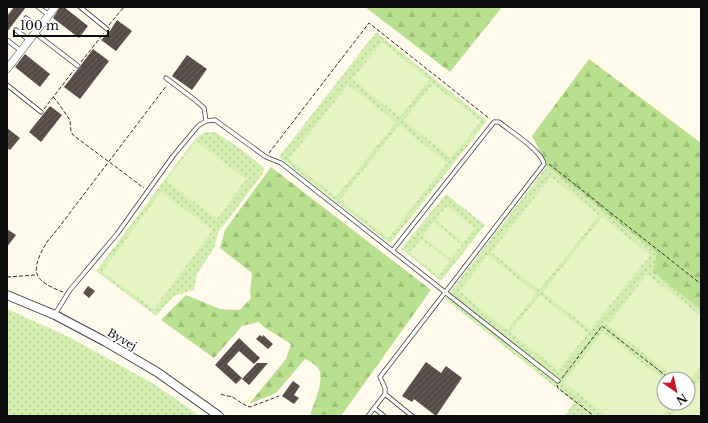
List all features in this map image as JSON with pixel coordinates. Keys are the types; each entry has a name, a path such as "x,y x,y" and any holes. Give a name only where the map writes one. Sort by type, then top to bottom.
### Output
{"street":[{"path":"7,69 55,7"},
{"name":"Byvej","path":"7,296 55,315 157,372 219,416"}],"lane":[{"path":"38,7 49,15"},
{"path":"80,7 107,28"},
{"path":"26,18 37,31 78,66"},
{"path":"16,30 30,40"},
{"path":"7,40 21,51"},
{"path":"168,80 204,108 206,121"},
{"path":"7,85 41,112"},
{"path":"55,315 67,294 117,234 173,156 198,126 206,121 215,120 266,157 282,163 558,381"},
{"path":"368,416 384,394 385,388 380,377 544,164 544,159 526,141 499,122 494,122 393,250"},
{"path":"384,394 412,416"},
{"path":"374,408 384,416"}],"path":[{"path":"41,112 124,7"},
{"path":"266,157 369,22 494,122"},
{"path":"37,275 36,269 38,260 48,240 168,80"},
{"path":"53,97 70,120 71,132 73,135 148,190"},
{"path":"544,159 701,284"},
{"path":"7,277 37,275 51,286 67,294"},
{"path":"594,416 557,386 558,381 602,326 660,371"},
{"path":"221,394 232,397 245,406 250,407 279,396"}],"green space":[{"path":"365,7 502,7 450,72"},
{"path":"376,32 487,121 390,244 279,157"},
{"path":"382,42 429,80 400,117 352,79"},
{"path":"589,59 701,143 701,310 653,272 657,253 547,166 532,136"},
{"path":"433,84 481,121 451,158 404,120"},
{"path":"348,85 396,122 336,197 289,159"},
{"path":"399,125 447,163 388,238 340,200"},
{"path":"206,132 215,132 241,149 264,168 263,173 218,233 214,248 197,274 194,290 174,296 156,316 96,271 196,138"},
{"path":"196,141 246,179 217,219 166,181"},
{"path":"547,166 657,253 654,272 701,310 701,416 565,416 574,402 445,299"},
{"path":"271,167 431,290 341,416 310,416 321,378 318,368 305,359 276,393 249,404 286,359 291,344 264,327 259,322 242,326 214,358 161,320 186,295 220,309 240,310 251,298 250,292 252,273 220,248 225,230"},
{"path":"551,177 599,215 539,290 491,252"},
{"path":"161,192 213,230 154,309 102,272"},
{"path":"446,194 485,225 441,281 401,249"},
{"path":"447,206 475,228 464,242 435,220"},
{"path":"602,217 650,255 590,330 543,292"},
{"path":"434,222 462,245 451,259 422,237"},
{"path":"421,239 450,261 438,276 410,253"},
{"path":"488,255 536,293 507,330 459,291"},
{"path":"647,274 701,316 701,366 696,373 696,371 667,371 608,325"},
{"path":"540,295 588,333 558,370 510,332"},
{"path":"7,309 69,337 154,384 200,416 7,416"},
{"path":"603,332 656,374 656,411 666,411 662,416 607,416 564,382"},
{"path":"701,379 701,416 672,416 676,411 696,411 696,385"}],"building":[{"path":"14,7 26,7 7,32 7,16"},
{"path":"60,7 64,7 88,26 79,38 53,18"},
{"path":"117,20 132,31 116,51 101,40 110,31"},
{"path":"93,49 109,61 80,99 64,87"},
{"path":"25,54 50,74 40,87 15,67"},
{"path":"187,55 207,69 192,90 172,76"},
{"path":"50,106 62,115 41,142 29,132"},
{"path":"7,128 20,138 10,150 7,148"},
{"path":"7,229 16,235 7,247"},
{"path":"88,286 95,291 89,298 83,293"},
{"path":"260,335 262,337 263,335 273,344 268,349 256,339"},
{"path":"239,338 260,358 254,364 239,351 227,364 242,378 236,384 215,365"},
{"path":"426,362 441,373 446,366 462,378 436,416 414,399 412,402 402,396"},
{"path":"257,363 268,363 249,385 242,379"},
{"path":"293,381 300,386 294,395 299,398 294,404 282,396"}]}
